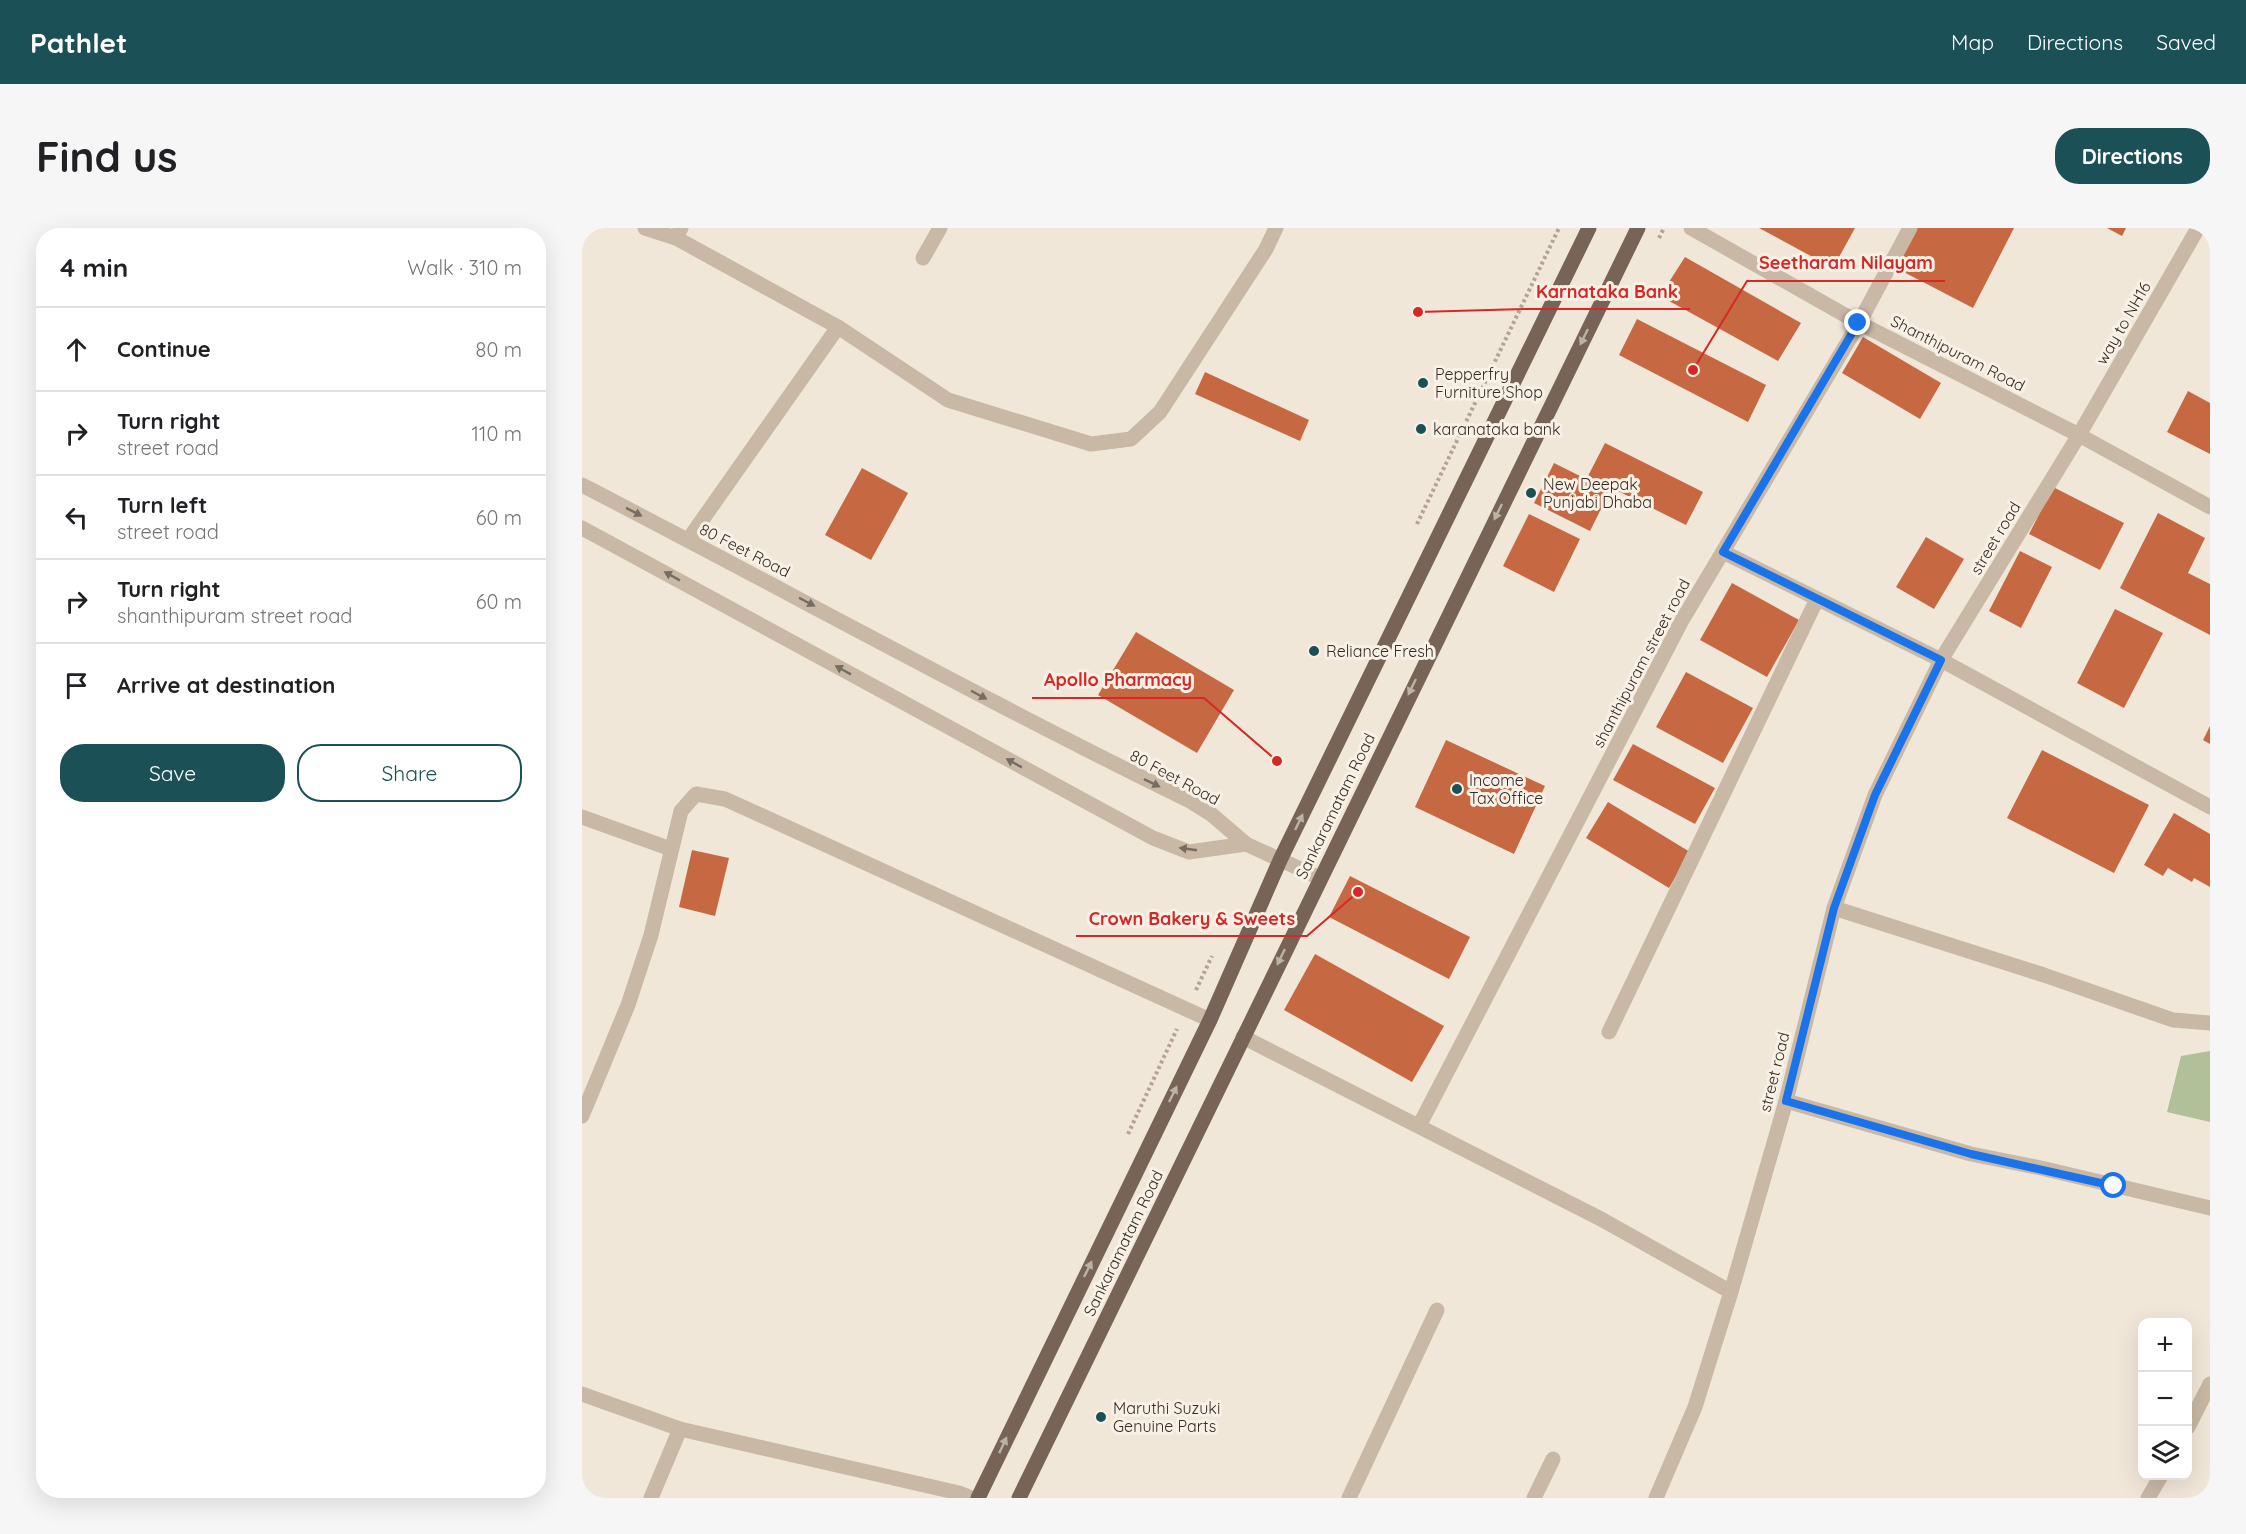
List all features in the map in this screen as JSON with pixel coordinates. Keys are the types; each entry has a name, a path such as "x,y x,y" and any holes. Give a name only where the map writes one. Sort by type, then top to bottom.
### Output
{"main road":[{"name":"Sankaramatam Road","path":"978,1498 1210,1020 1281,858 1589,228"},
{"name":"Sankaramatam Road","path":"1019,1498 1638,228"}],"street":[{"path":"645,228 678,233 838,327 948,400 1091,444 1131,439 1160,412 1266,249 1276,228"},
{"path":"922,258 940,228"},
{"name":"Shanthipuram Road","path":"1691,228 1858,323 2079,435 2210,507"},
{"name":"shanthipuram street road","path":"1420,1124 1681,622 1858,323 1910,228"},
{"name":"way to NH16","path":"2079,435 2198,228"},
{"path":"688,540 838,327"},
{"name":"street road","path":"1656,1498 1695,1407 1731,1292 1786,1101 1834,908 1875,795 1941,660 2079,435"},
{"name":"80 Feet Road","path":"582,485 1038,727 1190,801 1211,814 1245,844"},
{"path":"582,528 1154,838 1189,852 1245,844 1281,858 1320,878"},
{"path":"1723,552 1941,660 2210,807"},
{"path":"1609,1032 1817,599"},
{"path":"582,1116 628,1005 651,935 681,811 696,794 725,799 1210,1020"},
{"path":"582,817 671,849"},
{"path":"1834,908 2044,975 2173,1020 2210,1023"},
{"path":"1243,1037 1420,1124 1600,1219 1731,1292"},
{"path":"1786,1101 1971,1154 2042,1168 2210,1208"},
{"path":"1349,1498 1437,1310"},
{"path":"2188,1426 2210,1384"},
{"path":"582,1394 680,1429 959,1493 971,1498"},
{"path":"651,1498 680,1429"},
{"path":"1534,1498 1553,1459"},
{"path":"2148,1498 2159,1480"}],"green space":[{"path":"2210,1051 2210,1122 2167,1112 2181,1056"}],"building":[{"path":"1759,228 1855,228 1833,268"},
{"path":"1914,228 2014,228 1973,308 1894,267"},
{"path":"2107,228 2126,228 2122,236"},
{"path":"1685,257 1801,323 1778,361 1660,296"},
{"path":"1637,319 1766,385 1748,422 1619,355"},
{"path":"1863,337 1941,383 1920,419 1842,373"},
{"path":"1205,372 1309,420 1300,441 1195,394"},
{"path":"2188,391 2210,403 2210,454 2167,432"},
{"path":"1605,443 1703,492 1686,525 1588,476"},
{"path":"1554,463 1610,491 1590,531 1534,503"},
{"path":"862,468 908,493 871,560 825,535"},
{"path":"2053,487 2124,523 2100,570 2029,534"},
{"path":"2158,513 2205,538 2188,573 2210,584 2210,635 2120,588"},
{"path":"1529,514 1580,539 1554,592 1503,566"},
{"path":"1926,537 1964,559 1934,609 1896,587"},
{"path":"2020,551 2052,567 2021,628 1989,611"},
{"path":"1732,583 1799,620 1767,677 1700,640"},
{"path":"2115,609 2163,633 2124,708 2077,683"},
{"path":"1136,632 1234,690 1197,753 1098,695"},
{"path":"1686,672 1753,708 1723,763 1656,727"},
{"path":"2210,726 2210,744 2203,740"},
{"path":"1446,740 1545,786 1514,854 1415,807"},
{"path":"1633,744 1715,788 1695,824 1613,780"},
{"path":"2042,750 2149,805 2114,873 2007,818"},
{"path":"1608,802 1690,852 1669,888 1586,838"},
{"path":"2174,813 2210,834 2210,887 2194,878 2192,882 2168,868 2163,876 2144,865"},
{"path":"692,850 729,858 715,916 679,907"},
{"path":"1350,876 1470,937 1449,979 1329,917"},
{"path":"1315,954 1444,1026 1412,1082 1284,1010"}],"place":[{"name":"Karnataka Bank","path":"1418,312"},
{"name":"Seetharam Nilayam","path":"1693,370"},
{"name":"Pepperfry Furniture Shop","path":"1423,383"},
{"name":"karanataka bank","path":"1421,429"},
{"name":"New Deepak Punjabi Dhaba","path":"1531,493"},
{"name":"Reliance Fresh","path":"1314,651"},
{"name":"Apollo Pharmacy","path":"1277,761"},
{"name":"Income Tax Office","path":"1457,789"},
{"name":"Crown Bakery & Sweets","path":"1358,892"},
{"name":"Maruthi Suzuki Genuine Parts","path":"1101,1417"}],"route":[{"path":"1858,323 1723,552 1941,660 1875,795 1834,908 1786,1101 1971,1154 2042,1168 2114,1186"}]}
